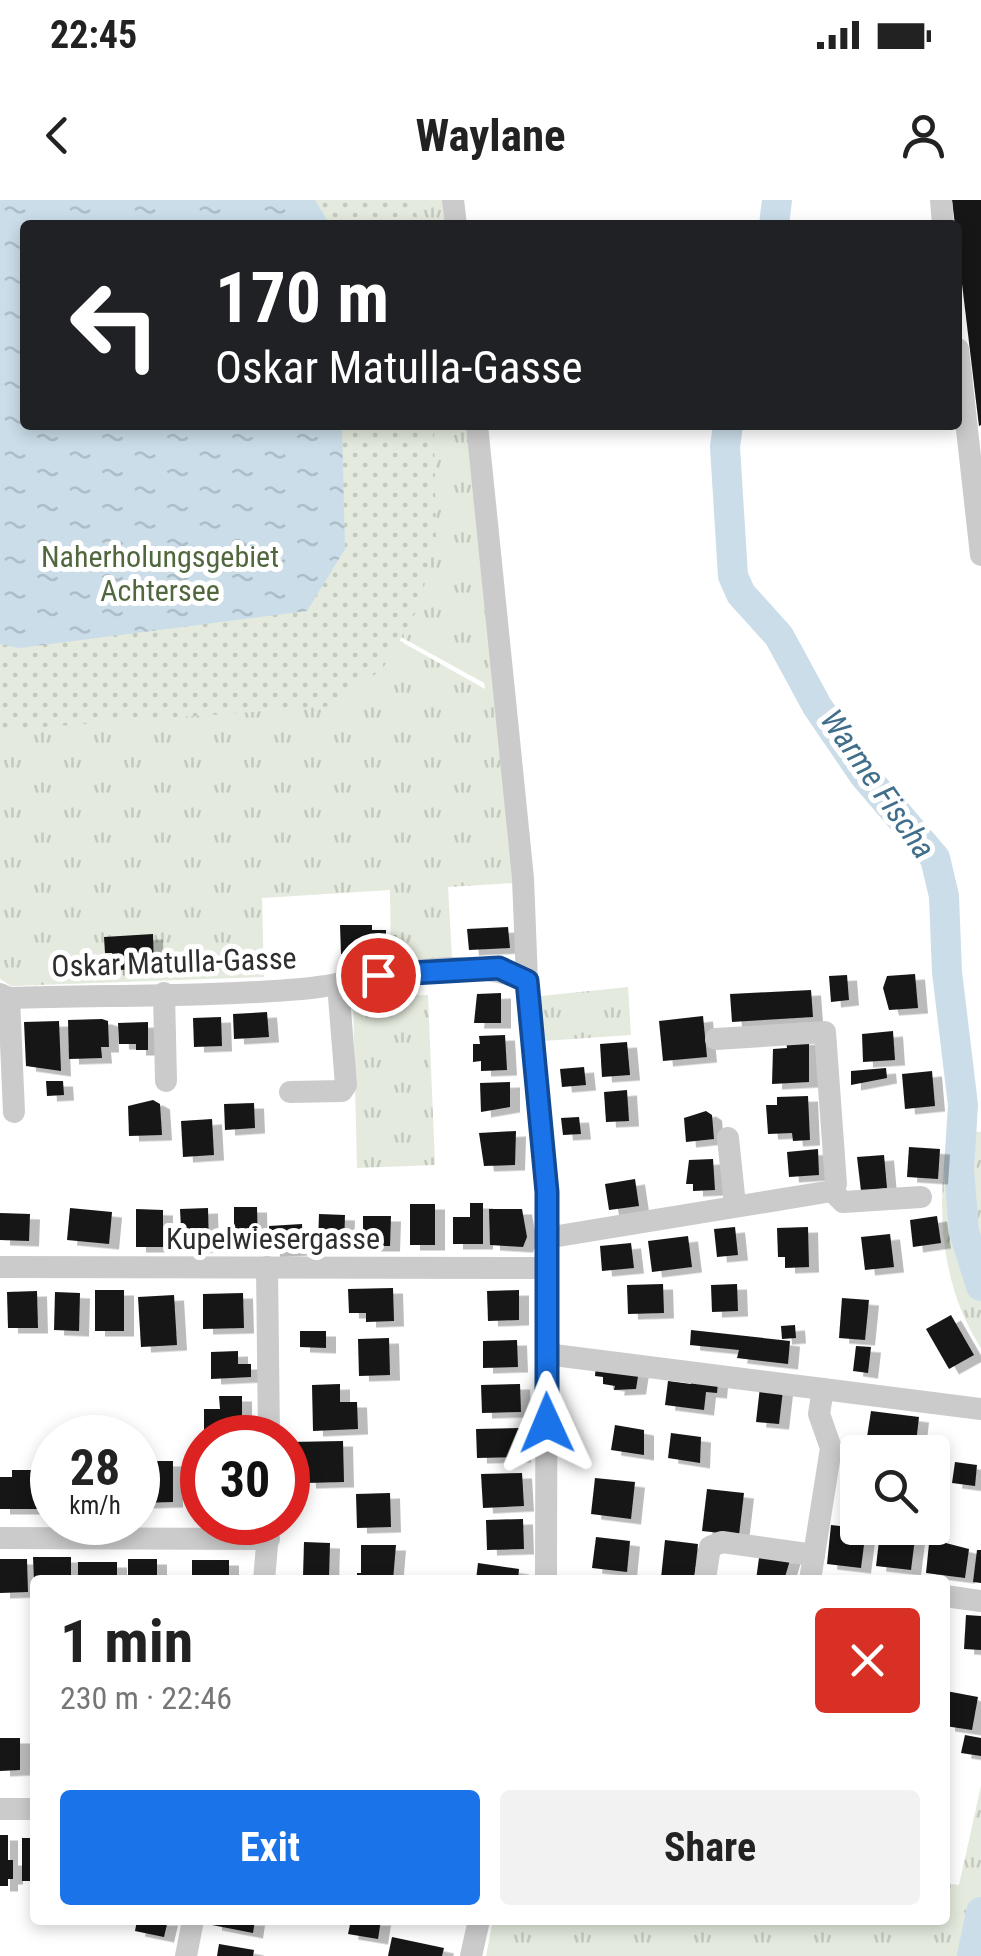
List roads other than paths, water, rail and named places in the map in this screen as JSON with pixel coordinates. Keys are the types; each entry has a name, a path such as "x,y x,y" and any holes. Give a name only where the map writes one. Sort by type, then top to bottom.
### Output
{"street":[{"path":"962,384 981,555"},
{"path":"478,430 523,878 527,981 547,1192 546,1575"},
{"name":"Oskar Matulla-Gasse","path":"4,996 164,994 338,984 378,975 499,968 527,981"},
{"path":"290,1092 342,1091 346,1085 338,984"},
{"path":"164,994 166,1081"},
{"path":"4,996 14,1112"},
{"path":"716,1039 825,1032 836,1184 832,1192"},
{"path":"728,1138 735,1205"},
{"path":"546,1238 832,1192 844,1202 921,1196"},
{"name":"Kupelwiesergasse","path":"0,1267 546,1268"},
{"path":"267,1267 269,1415"},
{"path":"546,1354 981,1409"},
{"path":"706,1575 710,1546 722,1542 815,1573 831,1448 819,1414 822,1389"},
{"path":"0,1538 180,1533"},
{"path":"264,1575 268,1545"},
{"path":"950,1597 981,1601"},
{"path":"0,1809 30,1809"},
{"path":"186,1956 193,1925"},
{"path":"471,1956 477,1925"}],"water":[{"path":"0,200 315,200 327,220 20,220 20,430 342,430 345,549 307,611 19,648 0,644"}],"waterway":[{"name":"Warme Fischa","path":"775,220 777,200"},
{"name":"Warme Fischa","path":"727,430 733,576 741,594 779,636 817,706 864,775 935,858 944,896 947,972 963,1105 959,1169 964,1232 981,1286"},
{"name":"Warme Fischa","path":"972,1956 981,1912"}],"park label":[{"name":"Naherholungsgebiet Achtersee","path":"160,573"}]}
